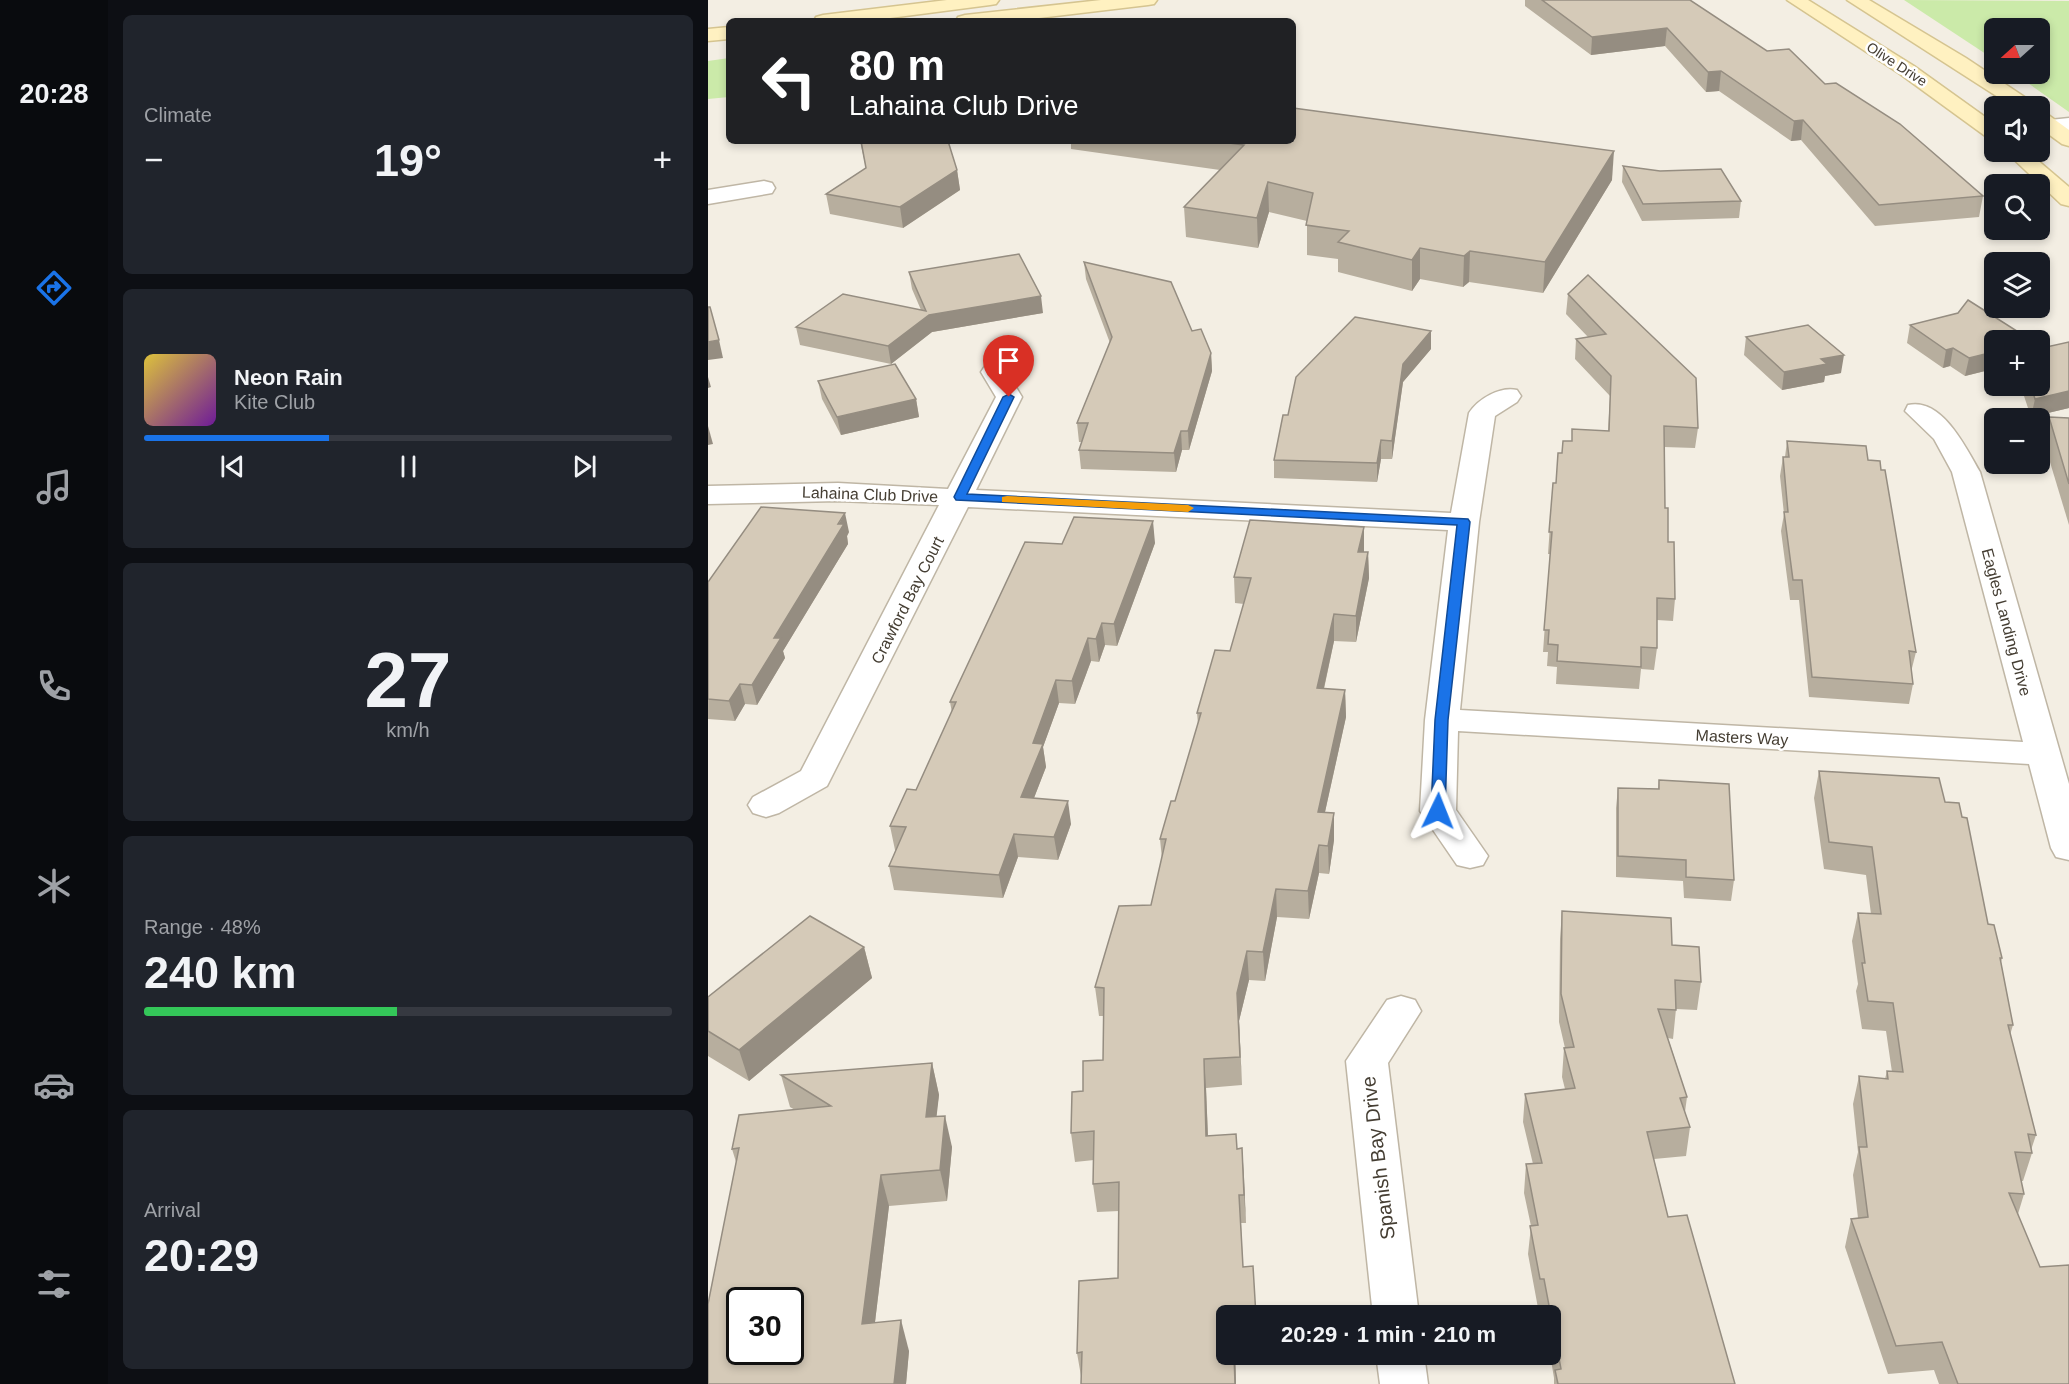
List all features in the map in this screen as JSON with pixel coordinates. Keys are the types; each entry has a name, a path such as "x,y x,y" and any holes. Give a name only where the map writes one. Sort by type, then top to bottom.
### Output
{"main road":[{"path":"847,18 990,0"},
{"path":"991,18 1148,0"},
{"name":"Olive Drive","path":"1796,0 1907,70 1984,125"},
{"name":"Olive Drive","path":"1856,0 1959,62 2010,96"},
{"path":"708,36 726,33"},
{"path":"708,53 726,50"},
{"path":"2050,124 2069,140"},
{"path":"2027,162 2069,199"}],"street":[{"path":"708,197 764,188"},
{"name":"Crawford Bay Court","path":"766,805 815,778 1009,397 994,372"},
{"path":"1470,856 1438,811 1442,720 1464,522 1482,413 1508,396"},
{"name":"Eagles Landing Drive","path":"1918,411 1945,435 1966,472 2069,849"},
{"name":"Lahaina Club Drive","path":"708,495 838,492 1464,522"},
{"name":"Masters Way","path":"1442,720 2043,754"},
{"name":"Spanish Bay Drive","path":"1395,1305 1367,1061 1401,1011"},
{"path":"1401,1365 1404,1384"}],"green space":[{"path":"1904,0 2069,1 2069,112 2050,99 2050,96 2046,96 2029,84 2050,84 2050,18 1984,18 1984,53"},
{"path":"726,58 726,97 708,99 708,61"}],"building":[{"path":"1542,0 1690,0 1767,51 1789,49 1825,84 1836,83 1900,124 1983,196 1879,205 1803,120 1794,121 1721,71 1708,72 1667,28 1592,37"},
{"path":"1296,108 1614,151 1545,262 1470,251 1464,256 1420,248 1412,260 1338,242 1349,231 1306,225 1313,193 1268,182 1257,218 1184,207 1244,145 1236,144 1296,144"},
{"path":"862,144 949,144 957,170 900,207 826,194 866,168"},
{"path":"1623,166 1660,171 1721,169 1741,201 1643,204"},
{"path":"1019,254 1041,296 929,315 888,346 796,327 843,294 926,311 909,272"},
{"path":"1084,262 1171,282 1192,331 1201,329 1211,353 1188,431 1181,431 1174,453 1079,450 1088,423 1077,423 1112,337"},
{"path":"1588,275 1696,378 1698,428 1664,426 1665,508 1668,508 1668,542 1674,542 1675,599 1657,598 1657,648 1641,647 1641,667 1557,661 1558,645 1548,644 1549,630 1544,630 1552,532 1549,532 1558,453 1562,453 1563,441 1572,441 1572,429 1609,431 1611,376 1576,339 1606,334 1568,294"},
{"path":"1968,300 1984,310 1984,318 1996,318 2015,330 1984,330 1984,354 1969,358 1953,348 1946,350 1910,325 1958,313"},
{"path":"708,307 710,307 719,340 708,342"},
{"path":"1355,317 1431,331 1403,364 1392,441 1381,440 1377,463 1274,460 1283,415 1288,415 1296,377"},
{"path":"1808,325 1844,355 1821,359 1827,364 1784,372 1746,337"},
{"path":"2069,342 2069,391 2050,395 2050,346"},
{"path":"895,364 916,399 837,417 818,381"},
{"path":"2050,417 2069,418 2069,484 2050,420"},
{"path":"1787,441 1866,446 1868,460 1880,461 1881,470 1885,470 1916,652 1909,651 1913,684 1812,677 1802,580 1793,580 1784,512 1788,512 1783,457 1789,457"},
{"path":"761,507 845,513 838,524 844,524 774,638 781,638 752,685 740,684 729,701 708,699 708,582"},
{"path":"1074,517 1153,521 1114,624 1102,623 1096,639 1088,638 1072,681 1056,680 1033,743 1043,744 1021,797 1068,801 1054,837 1014,834 999,875 889,866 906,827 890,826 907,789 916,790 956,702 950,702 1025,542 1062,544"},
{"path":"1250,520 1364,527 1358,552 1368,552 1356,616 1334,614 1317,688 1345,690 1318,812 1334,813 1328,846 1319,845 1308,891 1276,889 1263,952 1247,951 1237,993 1240,1057 1204,1059 1206,1136 1236,1134 1237,1149 1242,1148 1244,1195 1239,1195 1243,1267 1253,1266 1255,1305 1216,1305 1216,1365 1234,1365 1235,1384 1081,1384 1082,1352 1077,1353 1079,1281 1118,1278 1119,1182 1093,1184 1094,1131 1071,1133 1072,1092 1083,1091 1083,1061 1103,1060 1104,988 1095,987 1119,906 1151,905 1166,839 1160,839 1171,801 1175,801 1201,713 1197,713 1215,650 1230,651 1251,578 1234,577"},
{"path":"1819,771 1939,778 1945,802 1959,803 1962,817 1967,818 1988,924 1994,925 2002,958 2000,958 2013,1025 2008,1025 2036,1135 2028,1134 2032,1153 2015,1152 2024,1194 2009,1193 2040,1267 2069,1265 2069,1384 1958,1384 1942,1342 1896,1346 1851,1219 1868,1217 1859,1147 1867,1147 1859,1076 1888,1079 1887,1071 1903,1072 1893,1003 1868,1001 1862,963 1865,963 1858,913 1881,914 1872,847 1829,842"},
{"path":"1659,780 1729,784 1734,880 1686,877 1686,860 1618,856 1618,788 1659,789"},
{"path":"1562,911 1671,918 1672,945 1699,947 1701,982 1675,980 1676,1010 1658,1009 1687,1097 1680,1098 1690,1127 1647,1132 1668,1217 1687,1215 1735,1384 1558,1384 1555,1370 1561,1369 1561,1305 1549,1305 1544,1279 1540,1279 1530,1226 1538,1225 1526,1164 1542,1163 1525,1094 1575,1088 1564,1048 1574,1047 1561,994"},
{"path":"810,916 864,947 739,1050 708,1031 708,997"},
{"path":"932,1063 926,1117 945,1116 940,1170 881,1175 862,1324 901,1320 894,1384 708,1384 708,1304 739,1148 732,1149 739,1115 831,1106 781,1075"}],"slow traffic":[{"path":"1007,499 1188,508"}],"route":[{"path":"1009,397 960,497 1464,522 1442,720 1438,811"}]}
